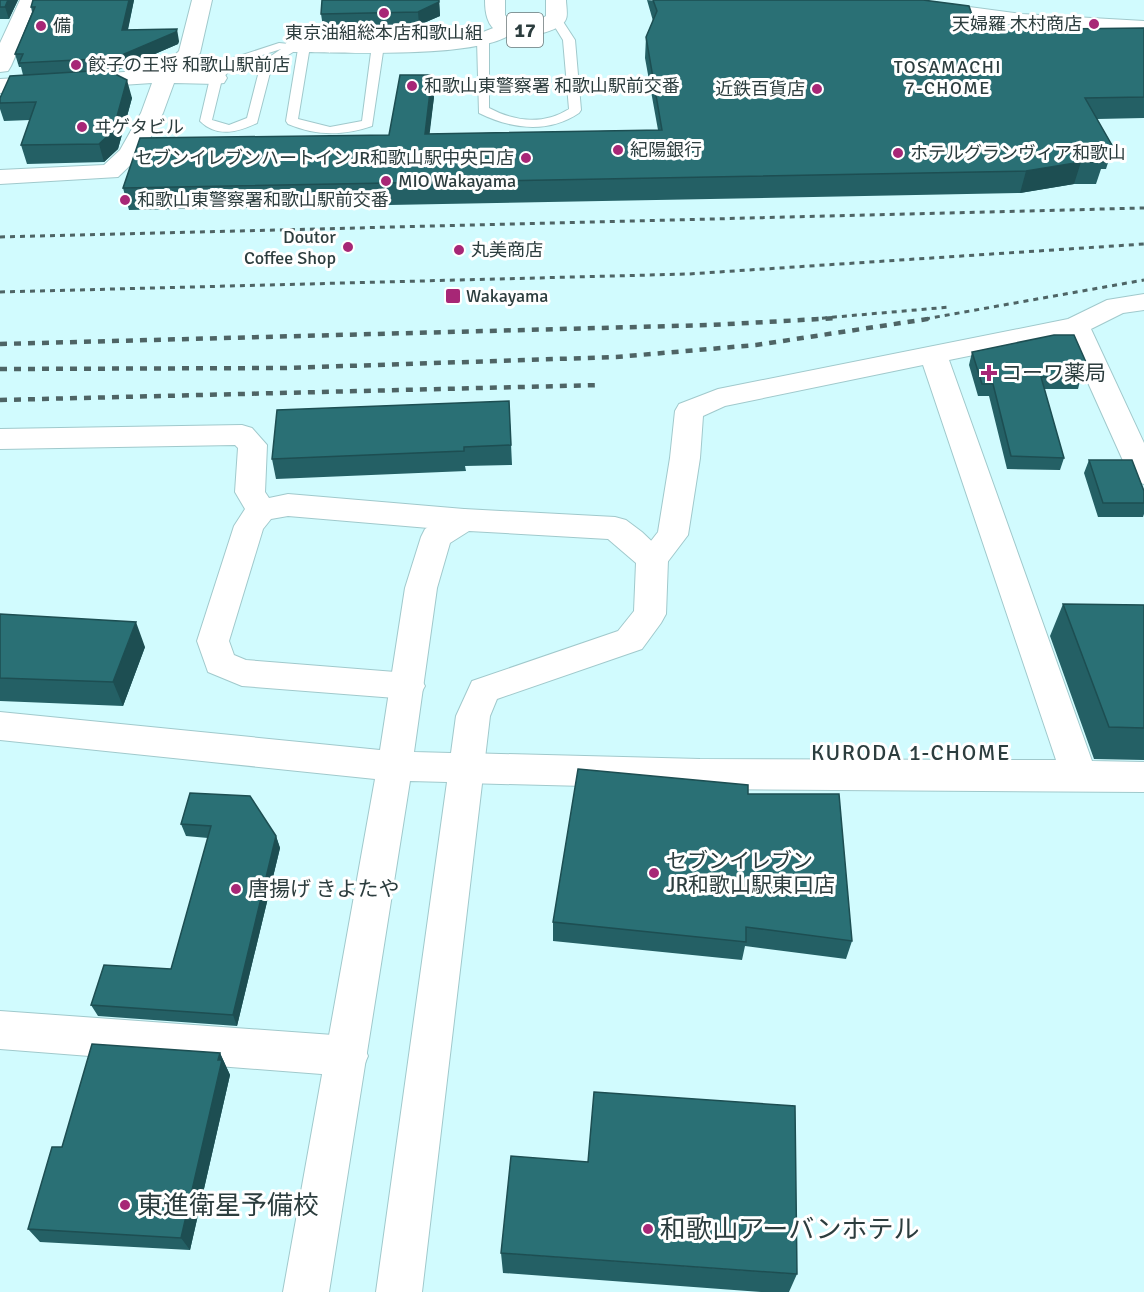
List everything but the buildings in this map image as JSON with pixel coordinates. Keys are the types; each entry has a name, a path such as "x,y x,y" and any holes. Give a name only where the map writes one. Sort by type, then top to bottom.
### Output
{"street":[{"path":"0,66 9,23 30,0"},
{"path":"0,177 110,172 130,154 152,113 166,76 189,53 202,0"},
{"name":"17","path":"495,0 495,16 506,29 529,31 542,29 556,9"},
{"path":"872,0 1024,10 1144,27"},
{"path":"299,46 456,44 483,40 506,29"},
{"path":"0,86 166,76 216,78"},
{"path":"399,1292 473,716 484,690 630,640 650,614 652,560 673,535 685,458 689,411 718,398 1076,326 1116,306 1144,302"},
{"path":"1076,326 1144,474"},
{"path":"933,354 1079,775"},
{"path":"0,439 242,435 253,445 250,492 261,510"},
{"path":"408,686 242,674 220,663 213,641 249,526 261,510 288,505 464,520 615,528 632,540 652,560"},
{"path":"306,1292 408,686 421,588 435,537 464,520"},
{"path":"0,726 393,766 700,774 1144,777"},
{"path":"0,1030 347,1056"}],"lane":[{"path":"483,40 483,110 498,119 514,123 554,122 566,117 575,110 569,40 556,9"},
{"path":"299,46 292,121 313,131 348,131 368,123 378,45"},
{"path":"279,46 299,46 267,63 253,120 236,129 220,129 206,121 216,78 231,62 279,46"}],"railway":[{"path":"0,237 1144,208"},
{"path":"0,292 688,274 1144,244"},
{"path":"925,319 1144,280"},
{"path":"812,319 950,307"},
{"path":"0,344 710,325 839,318"},
{"path":"0,369 286,368 616,357 756,345 934,318"},
{"path":"0,400 601,385"}],"place":[{"name":"東京油組総本店和歌山組","path":"384,13"},
{"name":"天婦羅 木村商店","path":"1094,24"},
{"name":"備","path":"41,26"},
{"name":"餃子の王将 和歌山駅前店","path":"76,65"},
{"name":"和歌山東警察署 和歌山駅前交番","path":"412,86"},
{"name":"近鉄百貨店","path":"817,89"},
{"name":"ヰゲタビル","path":"82,127"},
{"name":"紀陽銀行","path":"618,150"},
{"name":"ホテルグランヴィア和歌山","path":"898,153"},
{"name":"セブンイレブンハートインJR和歌山駅中央口店","path":"526,158"},
{"name":"MIO Wakayama","path":"386,181"},
{"name":"和歌山東警察署和歌山駅前交番","path":"125,200"},
{"name":"Doutor Coffee Shop","path":"348,247"},
{"name":"丸美商店","path":"459,250"},
{"name":"Wakayama","path":"453,296"},
{"name":"コーワ薬局","path":"989,373"},
{"name":"セブンイレブン JR和歌山駅東口店","path":"654,873"},
{"name":"唐揚げ きよたや","path":"236,889"},
{"name":"東進衛星予備校","path":"125,1205"},
{"name":"和歌山アーバンホテル","path":"648,1229"}],"district":[{"name":"TOSAMACHI 7-CHOME","path":"948,77"},
{"name":"KURODA 1-CHOME","path":"911,752"}]}
